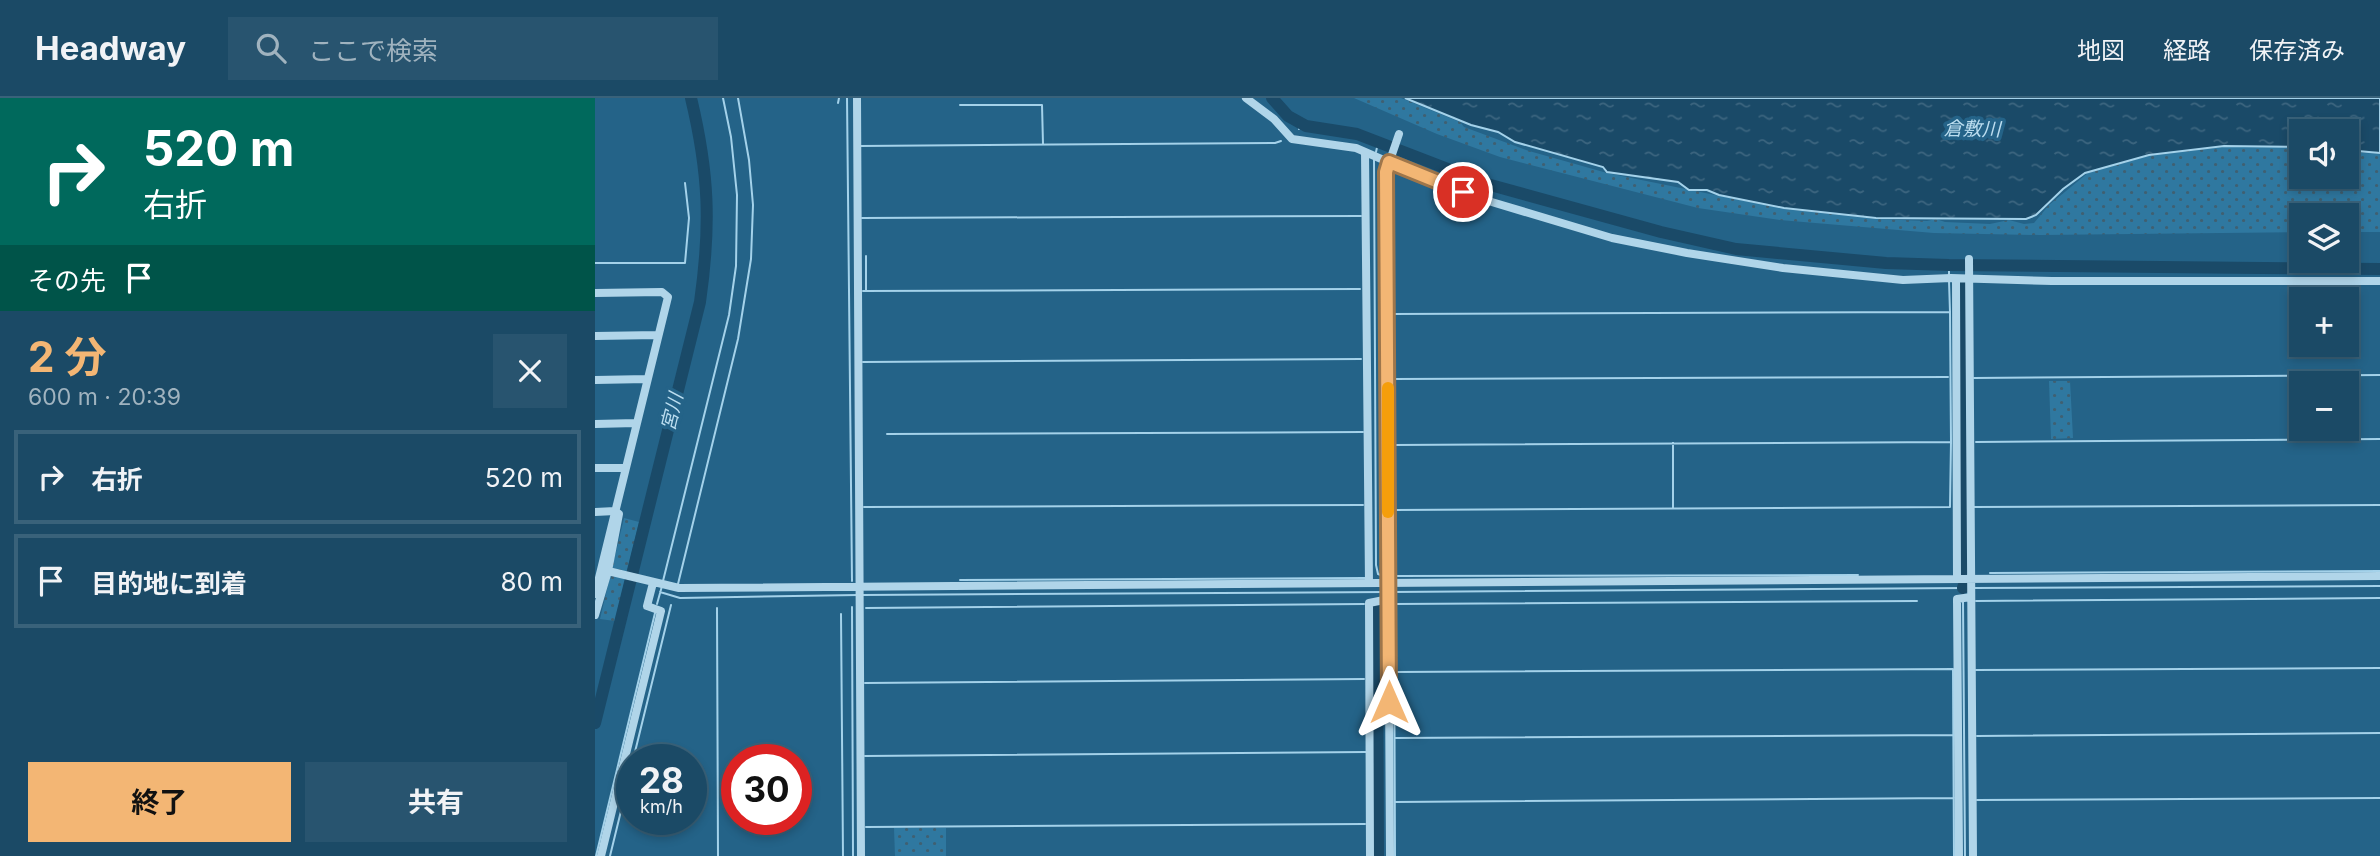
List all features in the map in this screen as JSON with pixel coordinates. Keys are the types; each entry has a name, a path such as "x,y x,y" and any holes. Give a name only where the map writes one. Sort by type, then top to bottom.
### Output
{"street":[{"path":"857,98 861,856"},
{"path":"1246,98 1274,119 1293,139 1348,146 1390,160 1441,184 1528,214 1612,238 1687,253 1880,279 1952,279 1969,276 2380,281"},
{"path":"1391,856 1386,172 1399,138"},
{"path":"1369,583 1371,154"},
{"path":"1969,259 1973,856"},
{"path":"1952,279 1957,578"},
{"path":"595,293 666,293 668,297 595,594"},
{"path":"595,336 658,335"},
{"path":"595,380 647,379"},
{"path":"595,424 636,423"},
{"path":"595,468 625,468"},
{"path":"595,512 615,511 619,514 610,571 595,615"},
{"path":"595,554 605,554"},
{"path":"610,571 680,588 860,592 1369,583 1389,591 1957,578 1972,588"},
{"path":"1959,856 1957,599 1972,588 2380,576"},
{"path":"601,856 661,611 647,606 658,584"},
{"path":"1370,856 1369,603 1389,591"}],"shaded area":[{"path":"1354,98 1401,98 1460,122 1464,127 1529,151 1607,173 1784,209 1875,219 1936,219 1945,222 1990,224 2009,220 2024,224 2034,223 2049,205 2088,173 2149,156 2223,147 2289,147 2289,189 2359,189 2359,153 2380,154 2380,232 2359,232 2359,203 2289,203 2289,232 2040,235 1934,233 1780,220 1698,208 1500,157 1437,134"},
{"path":"2049,381 2070,381 2073,438 2051,439"},
{"path":"624,518 639,522 615,621 600,619"},
{"path":"894,828 946,828 946,856 895,856"}],"water":[{"name":"倉敷川","path":"1405,98 2380,98 2380,153 2359,151 2359,119 2289,119 2289,147 2224,146 2149,155 2085,173 2063,189 2036,215 2026,219 1876,218 1784,208 1719,195 1707,190 1689,190 1678,182 1607,172 1603,167 1515,142 1498,132 1471,125"}],"waterway":[{"name":"宮川","path":"595,723 700,302 707,223 705,175 691,98"},
{"path":"663,581 729,315 736,266 737,195 731,137 723,98"},
{"path":"678,584 738,339 751,259 753,205 749,160 738,98"},
{"path":"838,103 839,98"},
{"path":"847,98 852,581"},
{"path":"1272,98 1288,116 1306,126 1357,134 1487,184 1661,232 1736,249 1886,263 1949,265 2380,269"},
{"path":"960,105 1042,105 1043,144"},
{"path":"1299,129 1303,124"},
{"path":"860,146 1281,141"},
{"path":"1376,152 1378,143"},
{"path":"1374,160 1376,565 1378,574 1383,576"},
{"path":"595,263 685,263 689,218 685,183"},
{"path":"862,218 1361,216"},
{"path":"866,256 866,290"},
{"path":"1949,265 1949,275"},
{"path":"1394,578 1391,314 1950,312 1949,281"},
{"path":"1961,283 1964,575"},
{"path":"863,291 1360,289"},
{"path":"1394,445 1951,442 1950,312"},
{"path":"863,362 1361,359"},
{"path":"1974,378 2380,375"},
{"path":"1393,379 1948,377"},
{"path":"887,434 1363,432"},
{"path":"1976,442 2380,439"},
{"path":"1395,510 1950,507 1951,442"},
{"path":"1673,443 1673,507"},
{"path":"864,507 1363,505"},
{"path":"1974,507 2380,505"},
{"path":"1990,573 2380,571"},
{"path":"1395,576 1858,575"},
{"path":"960,580 1365,578"},
{"path":"657,604 662,586"},
{"path":"1973,588 2380,586"},
{"path":"1392,592 1967,588"},
{"path":"660,592 680,598 858,595"},
{"path":"863,595 1386,592"},
{"path":"1976,601 2380,598"},
{"path":"1394,604 1917,601"},
{"path":"1963,602 1965,856"},
{"path":"1394,603 1395,856"},
{"path":"866,608 1364,604"},
{"path":"637,744 671,605"},
{"path":"1377,605 1378,856"},
{"path":"852,607 853,856"},
{"path":"717,608 718,856"},
{"path":"596,856 655,613"},
{"path":"841,614 843,856"},
{"path":"1976,670 2380,668"},
{"path":"1395,672 1953,669 1954,856"},
{"path":"865,683 1364,679"},
{"path":"1977,736 2380,733"},
{"path":"1395,738 1953,735"},
{"path":"865,756 1366,752"},
{"path":"1395,802 1954,798"},
{"path":"1977,800 2380,798"},
{"path":"866,827 1365,824"},
{"path":"610,856 616,831"}],"slow traffic":[{"path":"1388,388 1388,512"}],"route":[{"path":"1389,702 1386,172 1389,162 1463,192"}]}
